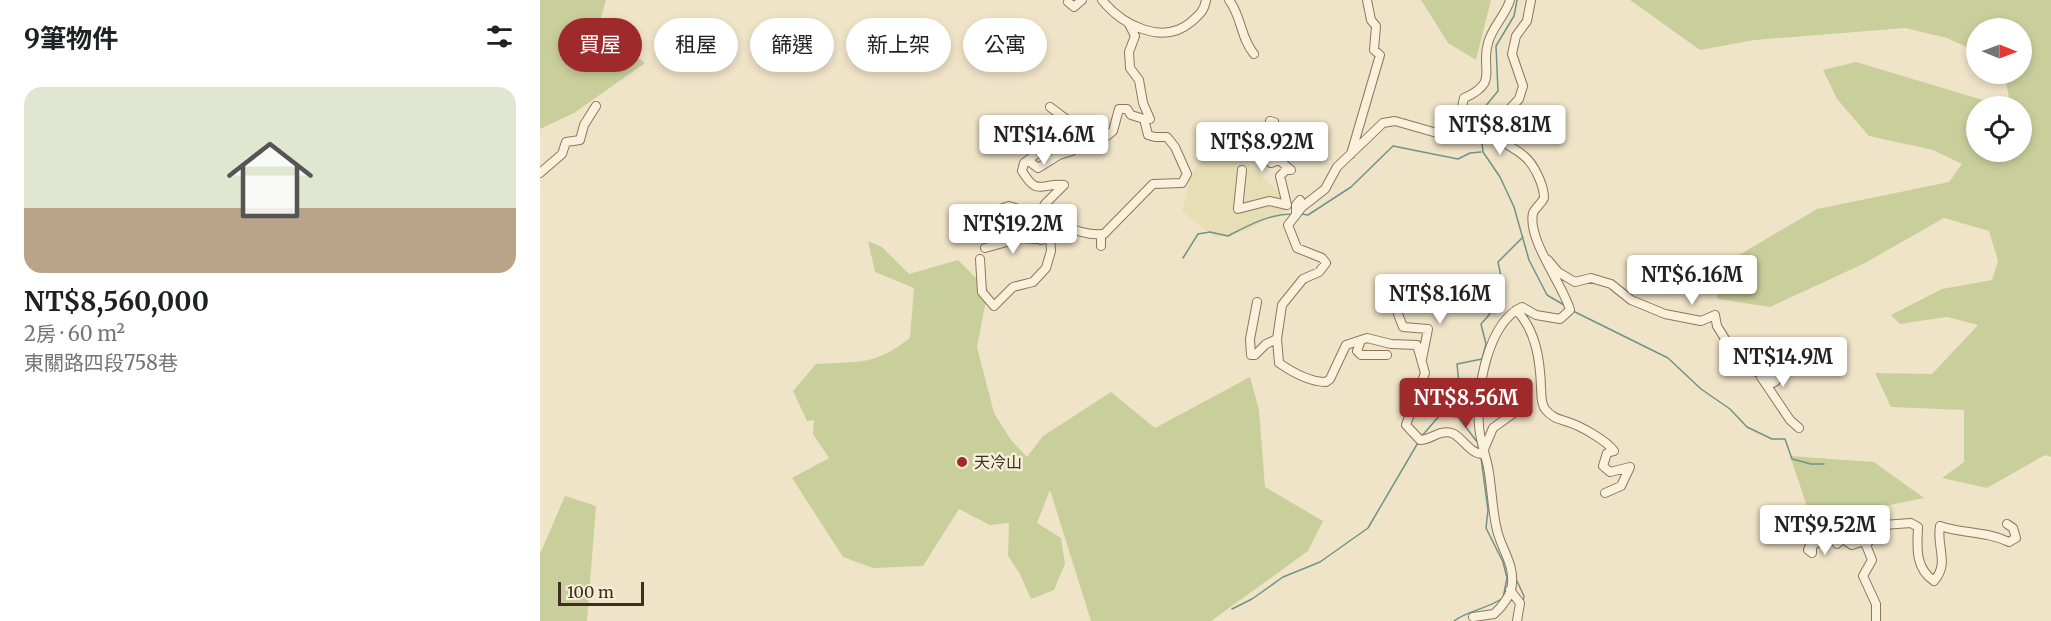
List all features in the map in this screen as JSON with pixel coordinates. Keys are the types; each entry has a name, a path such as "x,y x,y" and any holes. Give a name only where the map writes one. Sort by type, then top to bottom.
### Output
{"street":[{"path":"1068,2 1074,7 1082,0"},
{"path":"1029,161 1038,168 1059,155 1072,152 1079,144 1107,136 1113,131 1119,108 1126,109 1131,115 1150,119 1143,103 1139,80 1130,68 1129,58 1135,36 1129,24 1102,0"},
{"path":"1129,24 1162,34 1178,30 1204,11 1206,0"},
{"path":"1229,0 1238,16 1243,37 1254,54"},
{"path":"1351,155 1380,55 1374,50 1377,31 1367,0"},
{"path":"1510,0 1488,43 1487,71 1483,87 1481,91 1464,98 1456,133 1451,137 1443,137 1429,129 1395,121 1383,123 1337,167 1325,189 1296,215 1288,229 1298,248 1322,258 1326,263 1319,272 1303,279 1282,305 1276,339 1279,363 1317,382 1326,382 1346,345 1367,338 1391,344 1413,343 1417,345 1425,373 1406,424 1420,440 1446,433 1454,435 1476,454 1482,454 1485,450 1493,428 1518,410 1520,402 1514,393"},
{"path":"1473,617 1494,614 1510,590 1511,566 1497,532 1485,450 1479,426 1480,381 1491,342 1516,310 1526,308 1536,315 1560,319 1569,307 1550,273 1533,224 1533,211 1544,198 1542,185 1526,157 1504,144 1498,130 1503,116 1519,99 1523,86 1512,54 1516,36 1527,21 1531,0"},
{"path":"540,173 562,154 566,142 580,140 584,125 596,106"},
{"path":"1041,240 1023,231 1003,213 1003,208 1009,206 1039,215 1045,204 1064,185 1039,189 1031,185 1022,171 1024,163 1046,147 1054,132 1069,132 1074,125 1050,107"},
{"path":"985,248 1021,238 1041,240 1050,235 1058,223 1074,230 1101,234 1129,211 1153,184 1182,183 1187,174 1175,147 1167,137 1148,135 1144,119"},
{"path":"1270,122 1274,122 1273,128 1262,133 1255,143 1260,144 1282,138 1281,143 1262,158 1271,164 1279,160 1291,170 1287,170 1280,176 1287,205 1296,215"},
{"path":"1242,170 1238,209 1269,201 1287,205"},
{"path":"1296,215 1296,205 1300,200"},
{"path":"1101,234 1101,246"},
{"path":"980,259 982,292 994,306 1013,288 1033,282 1046,268 1051,251 1050,235"},
{"path":"1545,256 1558,272 1575,282 1591,278 1611,284 1651,311 1701,321 1715,315 1717,326 1727,342 1738,343 1751,370 1760,376 1790,420 1799,428"},
{"path":"1257,302 1250,339 1251,355 1255,355 1266,344 1276,339"},
{"path":"1516,310 1526,320 1539,358 1541,401 1547,412 1558,420 1569,422 1608,443 1614,451 1607,453 1603,466 1610,472 1630,467 1621,486 1605,493"},
{"path":"1398,314 1403,327 1428,329 1422,360"},
{"path":"1361,340 1357,351 1361,355 1386,355"},
{"path":"1751,370 1763,374 1773,383 1776,381 1773,351 1777,347 1787,362 1791,361 1792,349 1800,343"},
{"path":"1876,621 1876,604 1863,576 1872,560 1866,551 1870,539 1883,525 1897,522 1911,523 1918,527 1918,559 1924,574 1934,580 1940,574 1944,560 1938,536 1940,526 1962,534 1987,532 2008,542 2016,538 2013,528 2007,524"},
{"path":"1812,538 1808,550 1812,553 1812,546 1824,538 1833,539 1837,544 1843,539 1852,545 1870,539"},
{"path":"1510,590 1520,603 1517,621"}],"shaded area":[{"path":"1228,125 1239,154 1285,199 1284,212 1246,231 1216,238 1182,211 1191,174"}],"green space":[{"path":"540,0 606,0 601,18 558,18 558,72 632,72 574,113 540,129"},
{"path":"1421,0 1491,0 1476,60 1448,43"},
{"path":"1630,0 2051,0 2051,457 2045,455 1987,488 1942,478 1964,462 1964,410 1891,407 1875,373 1932,374 1978,325 1947,317 1900,324 1891,315 1942,289 1992,280 1998,261 1989,231 1944,218 1865,263 1770,307 1718,299 1712,271 1817,209 1949,182 1962,164 1933,150 1869,136 1837,99 1823,70 1856,62 1970,96 1966,96 1966,162 2032,162 2032,96 2009,96 2006,84 2032,84 2032,18 1966,18 1966,47 1947,38 1905,28 1755,40 1700,50"},
{"path":"868,241 882,247 909,274 958,260 988,290 977,347 994,413 1011,440 1027,457 1043,436 1111,392 1155,428 1250,377 1259,410 1265,487 1323,521 1308,551 1211,621 1091,621 1050,490 1037,523 1061,538 1065,564 1054,590 1031,599 1020,574 1008,556 1009,523 990,525 959,509 923,566 873,568 843,557 792,478 829,458 813,434 814,420 807,421 793,391 816,364 856,362 876,358 910,338 914,288 875,272"},
{"path":"1790,456 1874,462 1924,498 1812,521"},
{"path":"565,496 596,506 587,621 540,621 540,554"}],"waterway":[{"path":"1517,0 1514,16 1496,46 1498,91 1479,114 1483,152 1500,177 1514,207 1529,260 1547,295 1564,305"},
{"path":"1301,214 1308,215 1351,187 1393,146 1458,159 1470,153 1481,152"},
{"path":"1183,258 1198,234 1210,232 1228,236 1267,218 1293,214"},
{"path":"1421,437 1440,415 1458,417 1460,393 1457,364 1482,359 1486,344 1481,324 1493,310 1500,296 1501,281 1498,262 1523,237"},
{"path":"1573,311 1668,358 1701,389 1730,409 1747,427 1772,439 1785,439 1792,459 1811,464 1824,464"},
{"path":"1458,417 1478,443 1479,451"},
{"path":"1232,609 1252,599 1283,577 1320,562 1368,528 1419,441"},
{"path":"1454,621 1503,598 1507,578 1503,562 1486,528 1488,510 1481,458"},
{"path":"1516,579 1524,596 1523,602"}],"place":[{"name":"天冷山","path":"962,462"}]}
